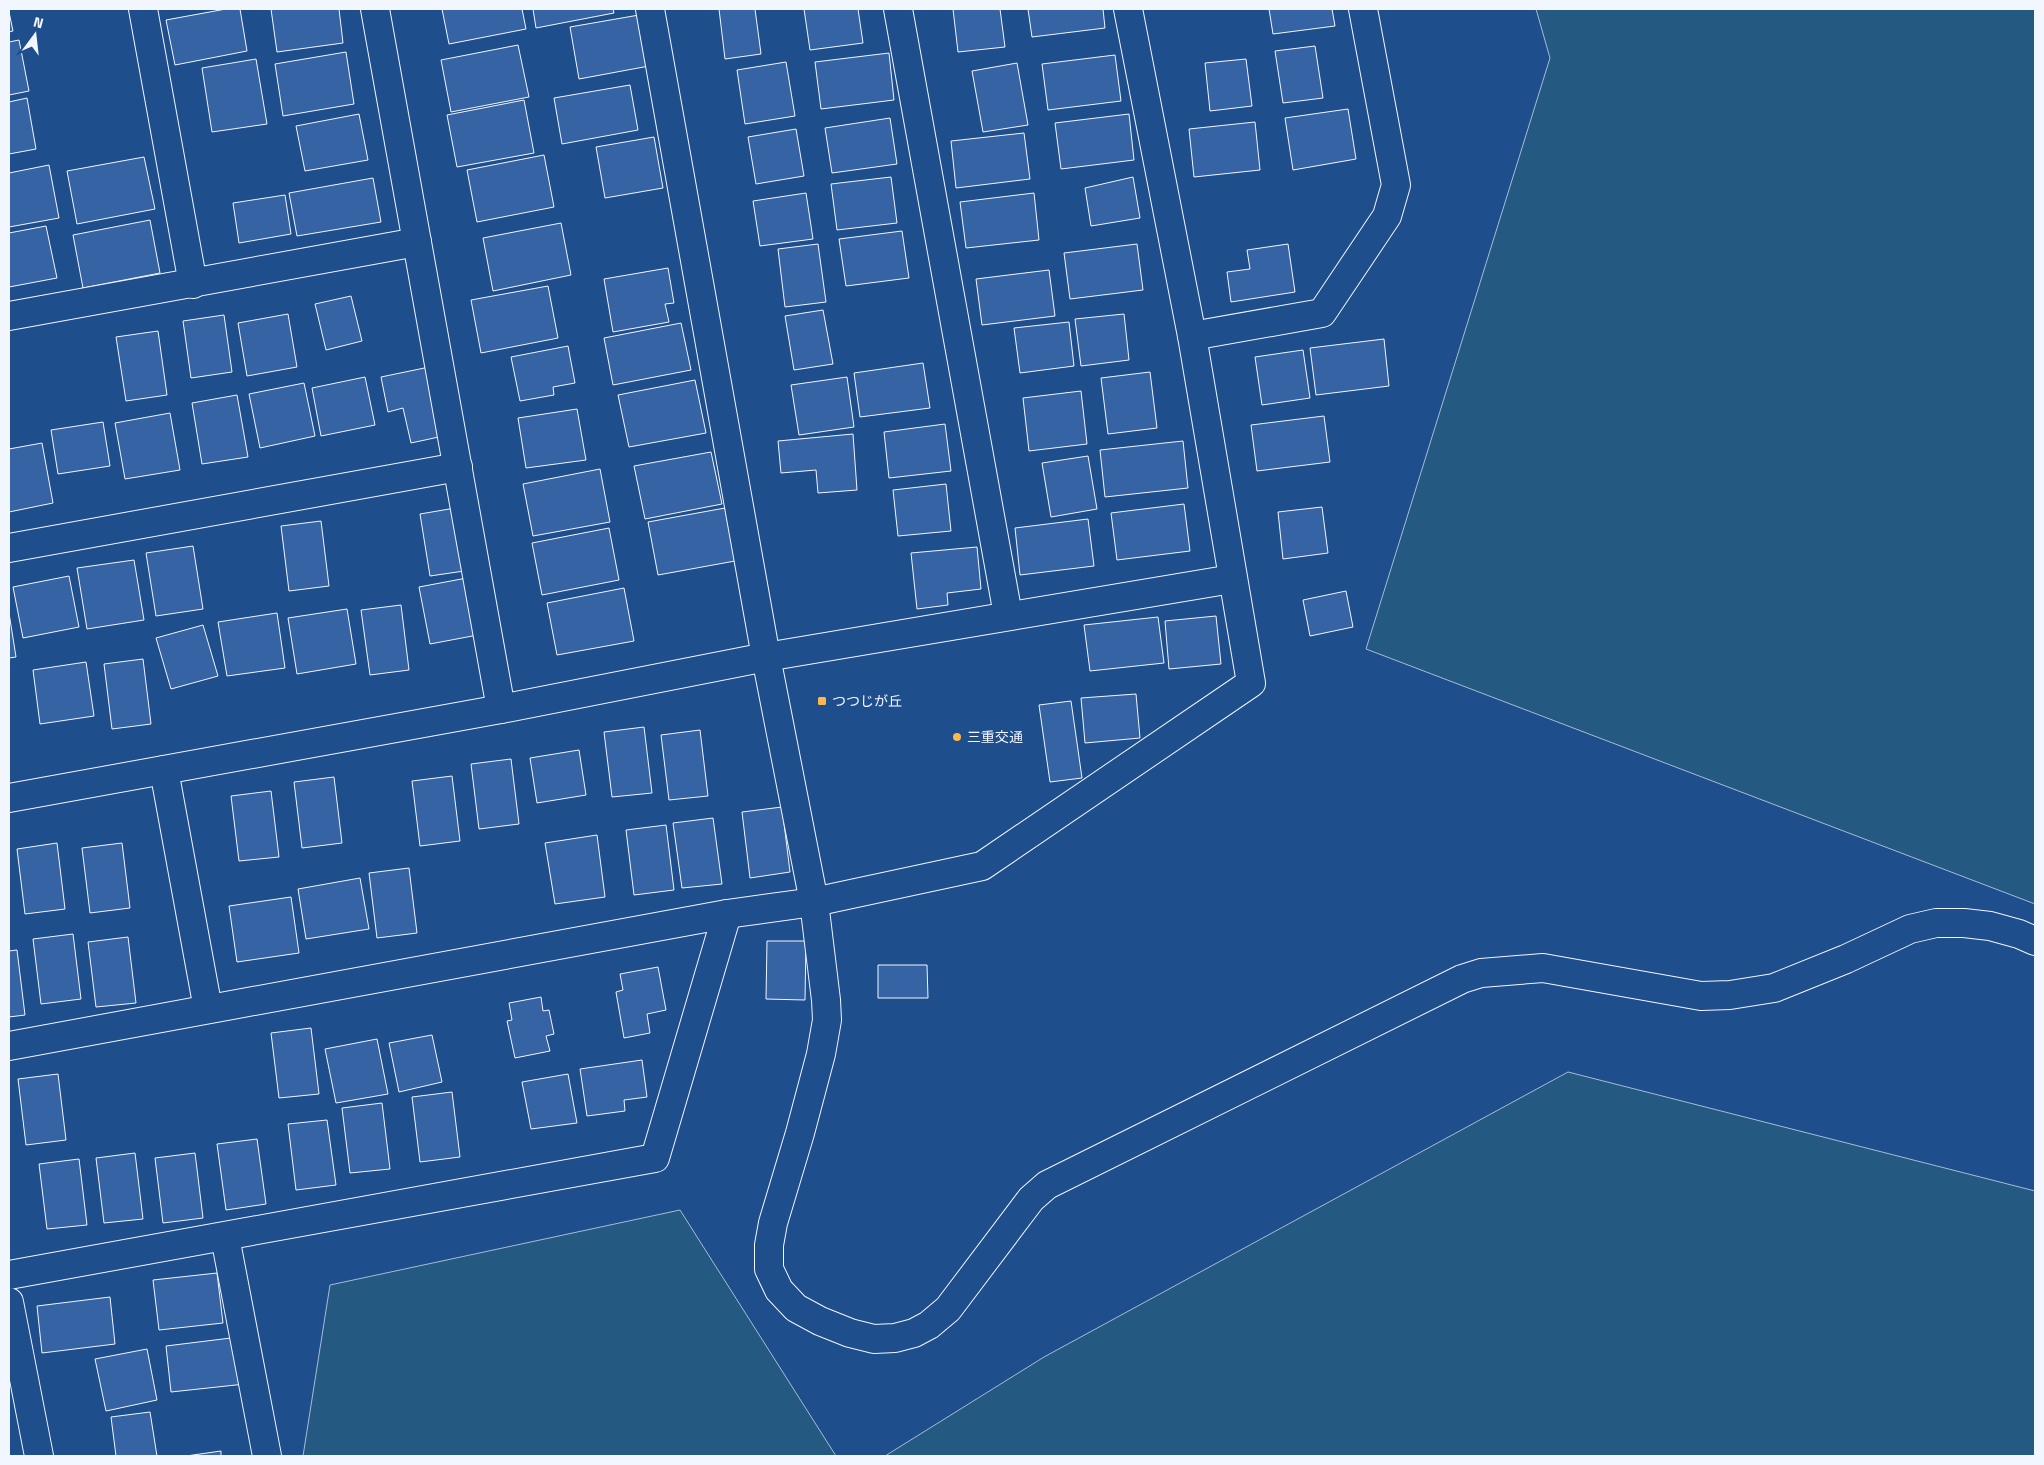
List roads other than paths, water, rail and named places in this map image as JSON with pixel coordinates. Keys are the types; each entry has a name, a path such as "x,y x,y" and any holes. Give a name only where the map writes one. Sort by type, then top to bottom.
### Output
{"street":[{"path":"143,9 193,284"},
{"path":"375,9 501,708"},
{"path":"650,9 766,657 814,902 826,1000 827,1020 817,1072 773,1223 769,1246 770,1269 779,1290 796,1308 850,1333 874,1339 895,1338 914,1333 929,1325 948,1309 1031,1199 1047,1185 1462,979 1481,973 1543,968 1701,996 1730,995 1774,988 1846,959 1910,929 1936,923 1964,923 1990,926 2019,934 2035,941"},
{"path":"898,9 1008,615"},
{"path":"9,1046 727,914 814,902 982,866 1251,683 1192,336 1128,9"},
{"path":"1192,336 1322,314 1387,216 1396,185 1363,9"},
{"path":"9,316 417,242"},
{"path":"9,548 458,467"},
{"path":"9,798 501,708 766,657 1232,579"},
{"path":"164,770 208,1009"},
{"path":"9,1275 655,1158 727,914"},
{"path":"225,1237 267,1456"},
{"path":"9,1302 39,1456"}],"place":[{"name":"つつじが丘","path":"822,701"},
{"name":"三重交通","path":"957,737"}]}
